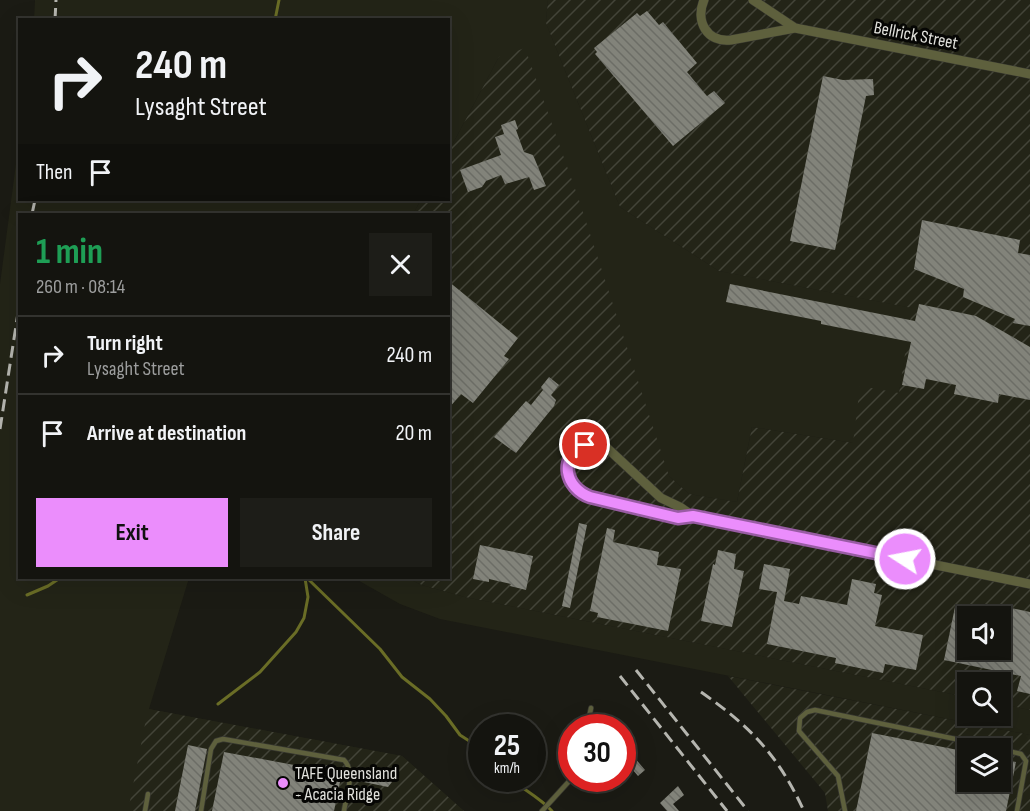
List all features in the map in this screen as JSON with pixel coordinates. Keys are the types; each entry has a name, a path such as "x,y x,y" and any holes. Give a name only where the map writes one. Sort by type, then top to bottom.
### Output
{"street":[{"name":"Bellrick Street","path":"704,0 700,14 703,28 711,36 722,40 795,28 1030,74"},
{"name":"Bellrick Street","path":"753,0 795,28"},
{"path":"693,516 661,498 606,447 596,444 585,445 574,452 569,460 568,471 571,482 582,494 668,516 678,518 693,516 1030,585"}],"lane":[{"path":"590,714 591,708"},
{"path":"845,811 838,776 799,730 800,718 807,712 815,710 957,740"},
{"path":"201,811 211,749 216,741 223,739 344,760 348,764 350,775 344,811"},
{"path":"1011,752 1021,754 1026,761 1017,811"},
{"path":"542,811 561,792"},
{"path":"145,811 148,794"}],"shaded area":[{"path":"35,0 548,0 546,23 620,207 719,271 913,308 899,393 853,443 752,427 737,502 689,494 669,476 499,57 450,149 450,18 34,18"},
{"path":"548,0 1030,0 1030,710 1011,706 1011,672 957,672 957,695 465,597 409,579 450,579 450,213 414,213 420,201 450,201 450,149 499,57 525,48 579,200 669,476 689,494 737,502 752,427 853,443 860,386 899,393 912,308 719,271 620,207 546,23"},
{"path":"18,149 18,201 420,201 414,213 18,213 18,579 189,579 149,709 402,756 464,811 0,811 0,284"},
{"path":"356,579 409,579 465,597 957,695 957,721 440,619 400,604"},
{"path":"728,676 957,721 957,726 984,726 1030,735 1030,811 828,811 825,793"},
{"path":"1011,706 1030,710 1030,735 984,726 1011,726"},
{"name":"TAFE Queensland - Acacia Ridge","path":"148,709 402,756 464,811 128,811"}],"building":[{"path":"647,11 659,25 663,22 697,63 687,72 707,96 714,91 725,103 673,146 595,54 597,52 594,48 637,13 640,16"},
{"path":"823,76 843,80 873,79 874,95 866,96 835,250 790,241"},
{"path":"515,120 524,152 533,155 546,186 534,190 529,177 505,184 501,175 486,181 482,187 468,192 460,170 501,155 495,137 504,134 501,125"},
{"path":"922,220 1020,240 1018,253 1030,255 1030,326 1013,323 1015,319 963,297 964,289 914,269"},
{"path":"450,283 518,338 504,356 509,359 473,403 461,394 450,407"},
{"path":"730,284 915,321 919,304 976,316 1030,347 1030,400 999,394 998,403 954,394 956,385 926,379 924,389 902,385 911,342 726,302"},
{"path":"549,377 559,385 551,395 556,400 554,406 516,453 494,437 526,401 531,405 543,390 541,387"},
{"path":"579,523 587,525 570,608 562,606"},
{"path":"607,528 615,530 613,542 659,552 657,565 681,569 668,631 597,617 598,613 590,611"},
{"path":"480,545 533,556 526,590 489,579 489,582 473,579"},
{"path":"718,550 736,554 734,569 744,571 732,627 701,621"},
{"path":"764,564 790,569 784,601 799,604 801,596 847,605 852,579 876,584 874,593 882,595 875,626 923,635 916,670 885,664 883,673 835,663 836,658 767,644 777,592 759,589"},
{"path":"955,607 957,607 957,660 1011,660 1011,608 1030,612 1030,694 1017,691 1021,676 1011,672 944,660"},
{"path":"872,733 957,750 957,792 1010,792 1006,811 856,811"},
{"path":"188,745 207,749 195,811 175,811"},
{"path":"224,752 305,767 333,765 342,772 334,811 212,811"},
{"path":"636,759 645,770 638,776 636,774"},
{"path":"1011,761 1016,762 1011,786"},
{"path":"370,767 399,773 388,787 359,781"},
{"path":"678,786 684,795 673,804 679,811 667,811 660,803"}],"waterway":[{"path":"275,18 279,0"},
{"path":"27,595 58,579"},
{"path":"218,704 260,672 296,632 304,618 308,597 305,579"},
{"path":"308,579 380,649 402,677 430,699 460,735 468,740"},
{"path":"529,792 552,811"}],"railway":[{"path":"55,18 56,0"},
{"path":"32,213 35,201"},
{"path":"0,429 18,313"},
{"path":"636,670 748,811"},
{"path":"620,676 727,811"},
{"path":"701,692 735,717 762,744 784,774 804,811"}],"place":[{"name":"TAFE Queensland - Acacia Ridge","path":"283,783"}],"route":[{"path":"585,445 578,448 571,456 568,471 574,487 590,497 678,518 693,516 905,559"}]}
